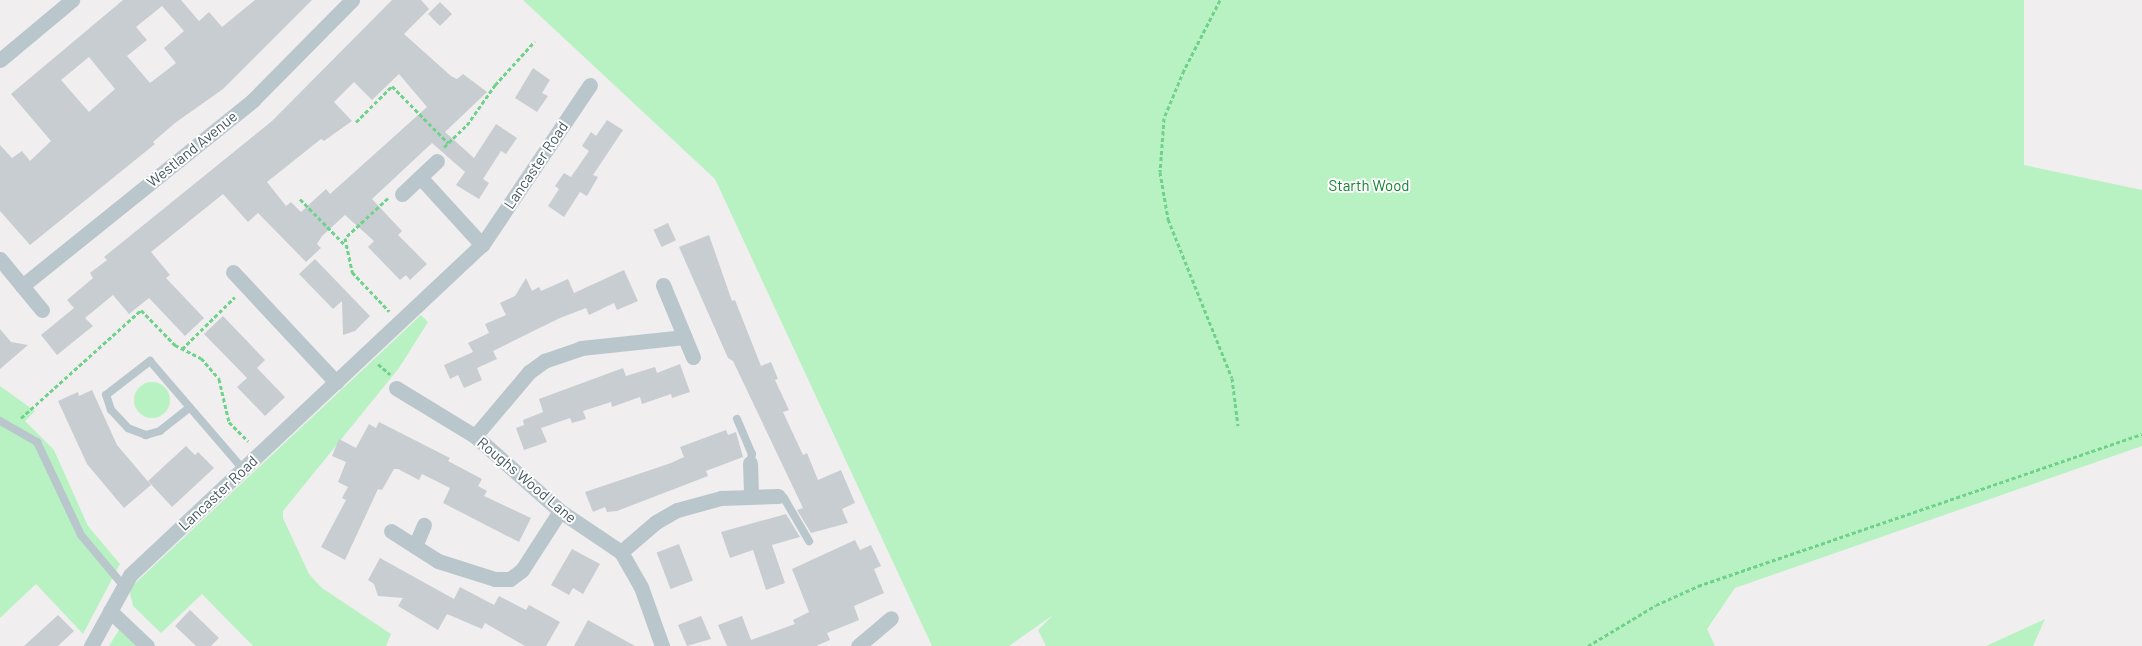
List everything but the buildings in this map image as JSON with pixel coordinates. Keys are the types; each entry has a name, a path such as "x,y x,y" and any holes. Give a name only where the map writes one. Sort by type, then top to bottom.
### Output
{"street":[{"path":"0,60 72,0"},
{"name":"Westland Avenue","path":"22,286 253,100 352,0"},
{"name":"Lancaster Road","path":"91,646 122,584 482,245 590,84"},
{"path":"402,194 437,161"},
{"path":"420,177 482,245"},
{"path":"0,258 42,310"},
{"path":"233,272 336,382"},
{"path":"663,285 693,357"},
{"path":"475,436 529,372 544,361 582,348 684,337"},
{"name":"Roughs Wood Lane","path":"396,388 475,436 560,511 621,552 641,586 662,646"},
{"path":"750,463 752,494"},
{"path":"621,552 656,522 676,510 699,502 752,494 778,496"},
{"path":"391,531 438,561 495,579 510,578 522,570 560,511"},
{"path":"415,546 424,525"},
{"path":"110,611 147,646"},
{"path":"858,646 891,618"}],"lane":[{"path":"189,408 160,431 146,435 128,428 111,410 106,395 150,361 243,469"},
{"path":"737,420 752,454 750,463"},
{"path":"0,421 37,442 81,535 122,584"},
{"path":"778,496 784,498 809,541"}],"path":[{"path":"1220,0 1184,70 1164,118 1160,172 1168,219 1232,378 1238,426"},
{"path":"437,161 437,154 467,126 496,85 535,42"},
{"path":"356,122 392,86 448,143"},
{"path":"400,322 352,272 345,238 394,193 402,194"},
{"path":"300,199 347,246"},
{"path":"182,349 246,286"},
{"path":"366,354 399,382 396,388"},
{"path":"1588,646 1656,606 1698,586 2142,434"}],"green space":[{"name":"Starth Wood","path":"523,0 2024,0 2024,165 2142,190 2142,446 1735,588 1707,629 1715,646 1046,646 1038,630 1053,615 1009,646 932,646 715,179"},
{"path":"421,315 428,322 399,368 283,511 283,518 309,574 322,588 391,634 386,646 253,646 202,594 161,633 133,606 129,589"},
{"path":"152,382 159,383 165,387 169,393 169,407 165,413 159,417 152,418 145,417 139,413 135,407 134,400 135,393 139,387 145,383"},
{"path":"0,386 35,411 25,421 54,450 88,526 120,564 83,634 36,584 0,618"},
{"path":"2045,619 2033,646 1986,646"},
{"path":"123,629 142,646 109,646 119,630"}]}
